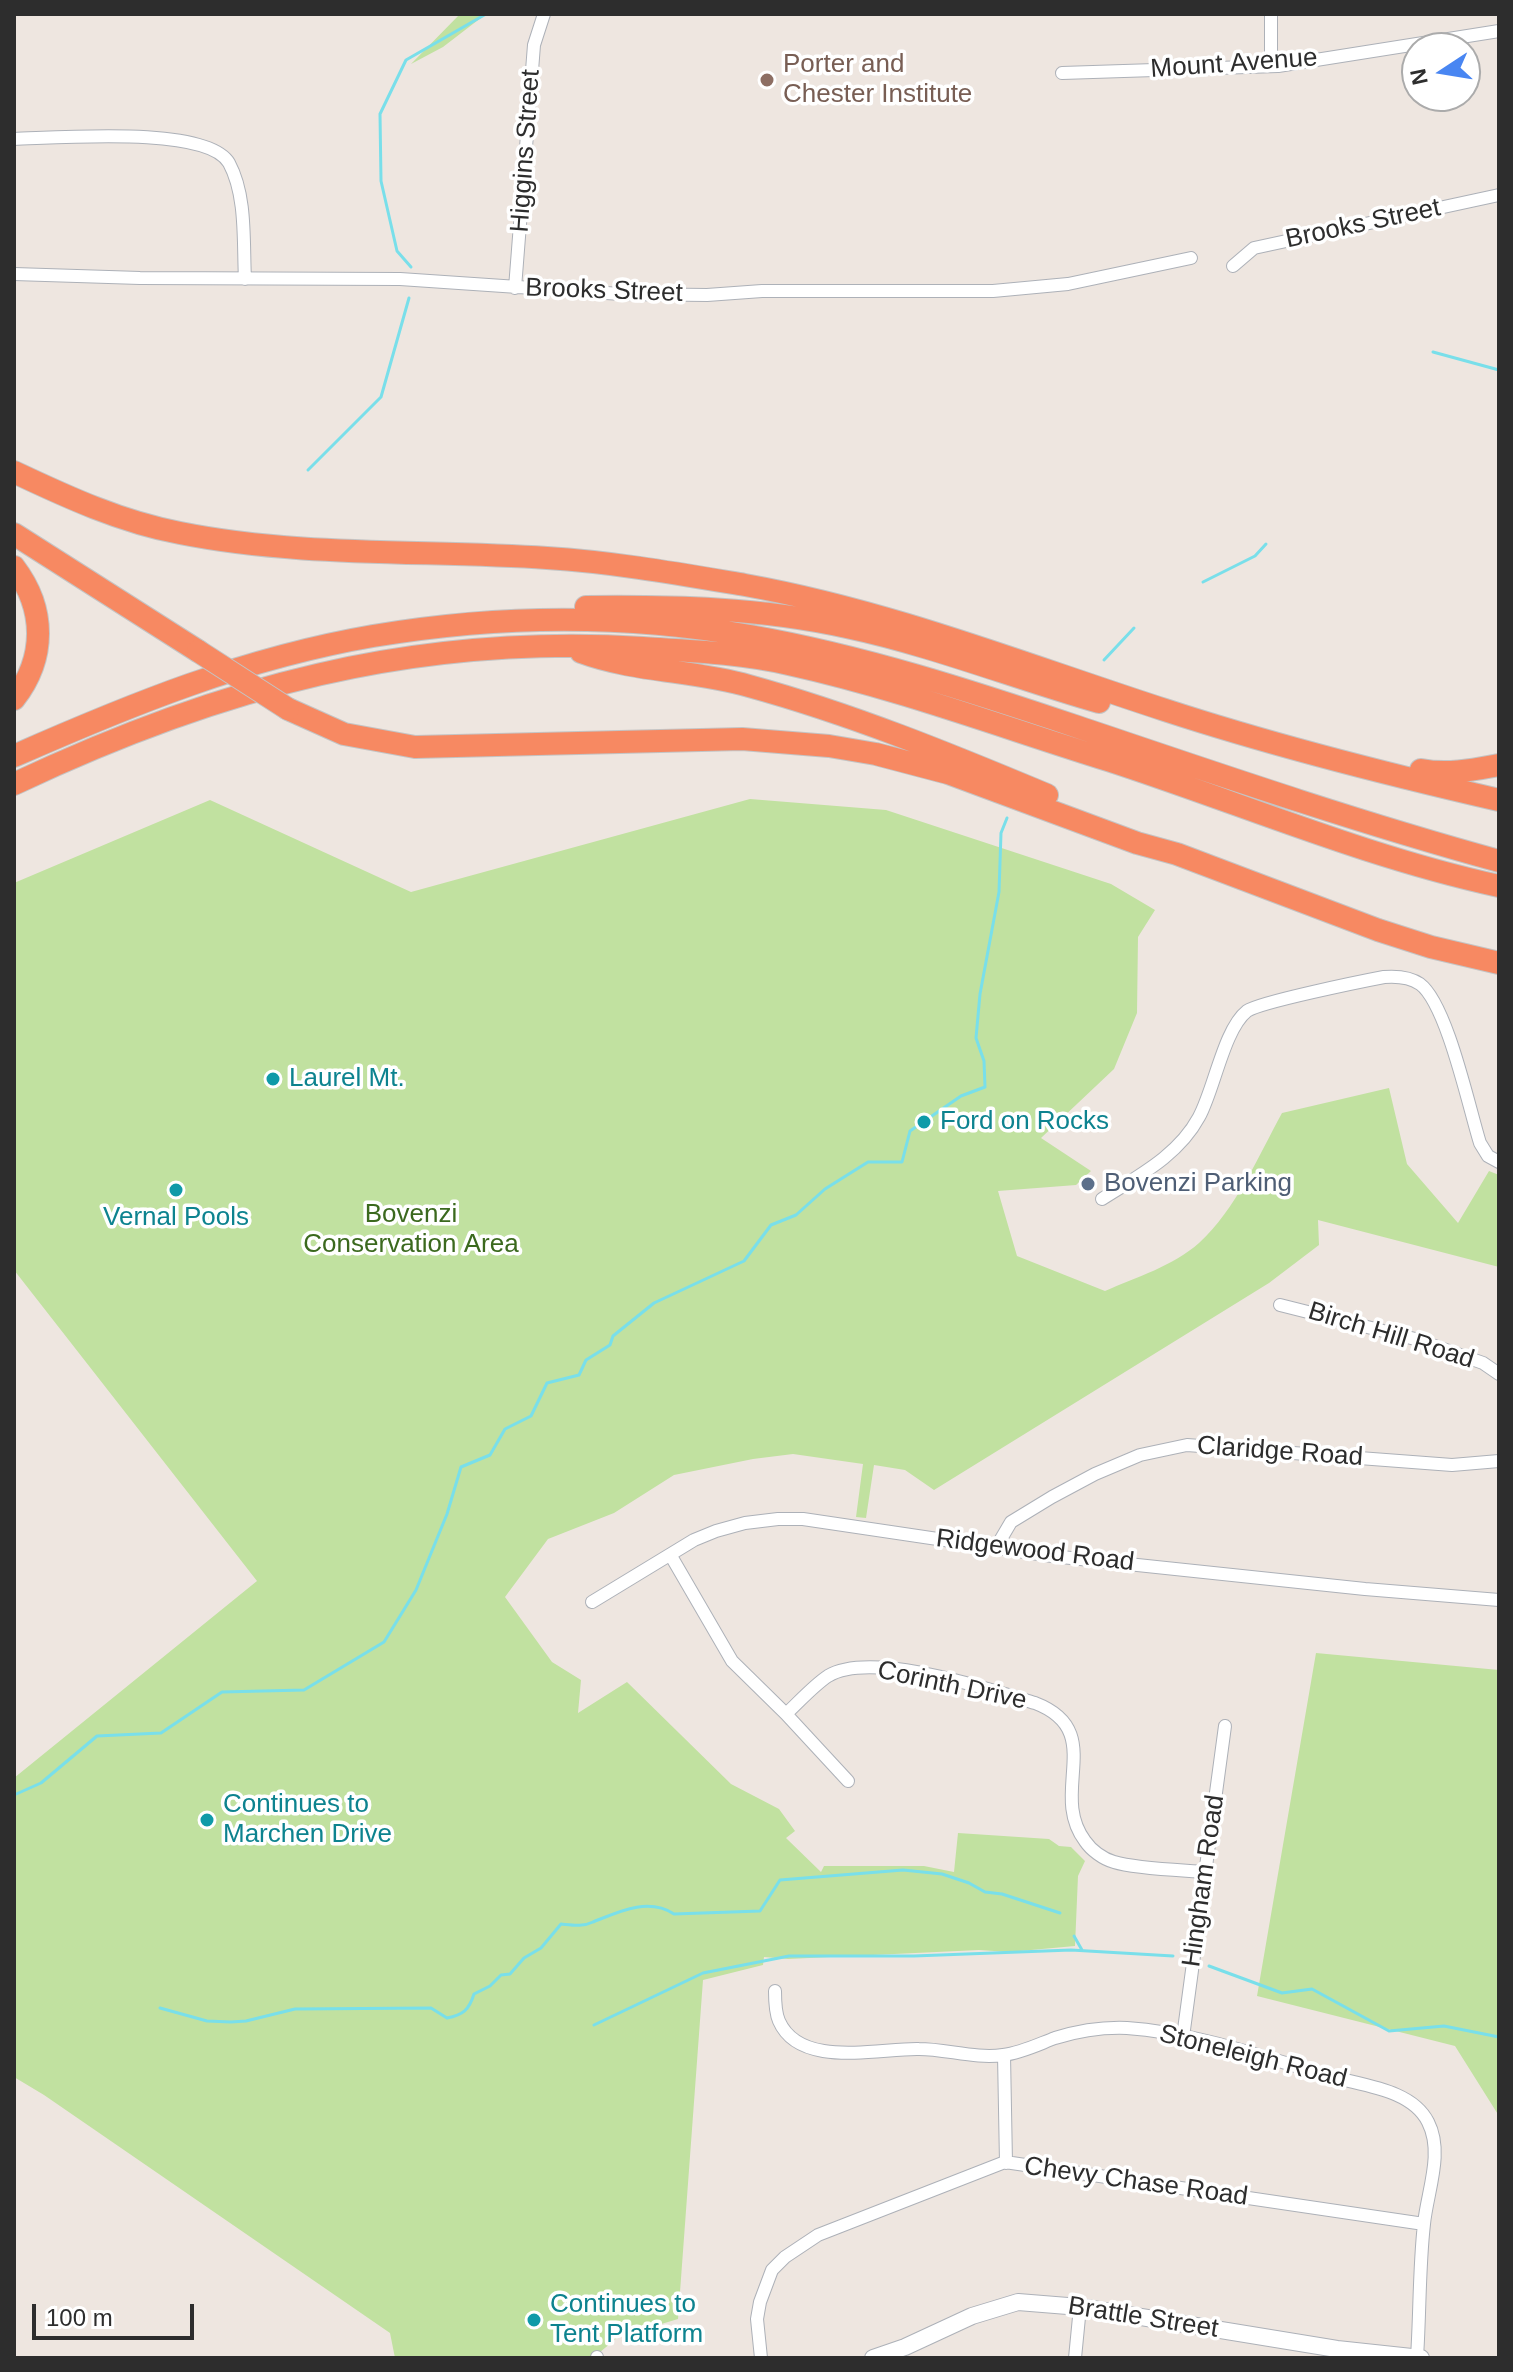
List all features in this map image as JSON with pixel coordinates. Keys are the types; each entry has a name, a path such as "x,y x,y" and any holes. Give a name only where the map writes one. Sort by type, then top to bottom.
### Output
{"highway":[{"path":"14,472 114,516 177,533 229,541 375,552 549,558 749,586 833,604 965,642 1163,710 1347,764 1499,800"},
{"path":"14,534 288,709 344,734 415,747 742,739 829,746 876,754 948,773 1137,843 1177,854 1378,930 1499,963"},
{"path":"14,567 34,603 38,629 38,651 33,668 14,699"},
{"path":"508,621 569,607 702,608 784,616 848,627 914,645 1101,703 1163,710"},
{"path":"14,756 162,693 256,664 371,637 433,627 568,619 703,629 789,643 864,661 961,688 1499,861"},
{"path":"561,644 607,661 744,684 833,709 1054,797 1160,842 1177,854"},
{"path":"14,784 76,754 165,718 285,682 411,656 561,644 691,651 785,663 879,686 1372,850 1499,886"},
{"path":"1347,764 1377,762 1441,773 1499,765"}],"street":[{"name":"Higgins Street","path":"515,288 534,45 544,14"},
{"path":"1271,14 1271,66"},
{"name":"Mount Avenue","path":"1062,73 1271,66 1499,31"},
{"path":"14,139 131,136 189,141 208,148 227,160 237,184 245,279"},
{"name":"Brooks Street","path":"1233,266 1254,248 1499,195"},
{"name":"Brooks Street","path":"14,274 400,279 621,294 707,295 762,291 993,291 1068,284 1191,258"},
{"path":"1102,1199 1160,1161 1183,1141 1204,1108 1237,1025 1249,1010 1384,977 1400,977 1416,982 1435,1001 1481,1145 1488,1156 1499,1162"},
{"name":"Birch Hill Road","path":"1280,1305 1415,1339 1483,1363 1499,1374"},
{"name":"Claridge Road","path":"1000,1549 1001,1539 1011,1522 1052,1497 1128,1460 1187,1445 1452,1465 1499,1461"},
{"name":"Ridgewood Road","path":"592,1602 694,1540 745,1523 778,1519 803,1519 1052,1556 1499,1600"},
{"path":"671,1556 732,1661 848,1781"},
{"name":"Corinth Drive","path":"786,1714 828,1676 849,1668 873,1666 1035,1703 1054,1711 1066,1724 1074,1744 1070,1799 1079,1834 1091,1849 1114,1862 1206,1872"},
{"name":"Hingham Road","path":"1183,2037 1225,1726"},
{"name":"Stoneleigh Road","path":"775,1991 776,2011 784,2030 801,2045 812,2049 856,2052 918,2049 1004,2055 1058,2037 1100,2028 1130,2028 1183,2037 1383,2091 1414,2103 1428,2120 1434,2141 1424,2224 1419,2358"},
{"path":"1004,2055 1006,2163"},
{"name":"Chevy Chase Road","path":"761,2358 757,2319 760,2302 772,2270 785,2257 818,2235 1006,2163 1424,2224"},
{"name":"Brattle Street","path":"873,2358 906,2353 972,2316 1018,2302 1080,2307 1337,2349 1419,2358"},
{"path":"1075,2358 1080,2307"}],"green space":[{"path":"460,14 486,14 443,47 411,64"},
{"name":"Bovenzi Conservation Area","path":"750,799 886,810 1111,884 1155,910 1138,937 1137,1013 1114,1069 1041,1138 1091,1171 1076,1185 998,1191 1017,1256 1105,1291 1154,1270 1189,1251 1224,1215 1282,1113 1389,1088 1407,1164 1458,1223 1489,1171 1499,1175 1499,1267 1318,1220 1319,1245 1269,1283 934,1490 905,1470 874,1465 866,1518 856,1517 863,1464 793,1454 753,1459 674,1475 614,1513 548,1539 505,1597 552,1662 581,1680 578,1713 627,1682 731,1784 779,1809 795,1831 786,1838 821,1872 824,1866 924,1866 954,1872 958,1833 1049,1839 1059,1846 1071,1847 1085,1861 1078,1876 1075,1946 1009,1952 979,1950 788,1959 764,1957 763,1965 703,1980 678,2319 618,2337 593,2358 395,2358 390,2333 14,2077 14,1778 257,1581 14,1270 14,883 210,800 411,892"},
{"path":"1316,1653 1499,1670 1499,2116 1455,2046 1257,1996"}],"waterway":[{"path":"411,267 397,251 381,181 380,114 406,60 486,14"},
{"path":"308,470 381,397 409,298"},
{"path":"1433,352 1499,370"},
{"path":"1203,582 1255,556 1266,544"},
{"path":"1104,660 1134,628"},
{"path":"14,1795 41,1783 97,1736 161,1733 222,1692 304,1690 384,1642 416,1590 447,1514 461,1467 490,1455 505,1429 531,1416 547,1383 579,1375 586,1360 610,1345 613,1336 654,1303 744,1261 771,1225 796,1215 825,1189 868,1162 902,1162 910,1131 961,1096 985,1087 984,1061 976,1038 980,994 999,892 1001,833 1007,818"},
{"path":"160,2008 207,2021 231,2022 295,2009 431,2008 447,2018 465,2011 474,1994 490,1986 501,1975 510,1974 524,1958 541,1948 561,1924 585,1925 644,1906 674,1914 760,1911 780,1880 903,1870 942,1874 985,1892 1002,1894 1060,1913"},
{"path":"1074,1936 1082,1950"},
{"path":"594,2025 703,1973 789,1956 914,1956 1071,1950 1173,1956"},
{"path":"1209,1966 1282,1993 1312,1989 1389,2031 1444,2026 1499,2037"}],"place":[{"name":"Porter and Chester Institute","path":"767,80"},
{"name":"Laurel Mt.","path":"273,1079"},
{"name":"Ford on Rocks","path":"924,1122"},
{"name":"Bovenzi Parking","path":"1088,1184"},
{"name":"Vernal Pools","path":"176,1190"},
{"name":"Continues to Marchen Drive","path":"207,1820"},
{"name":"Continues to Tent Platform","path":"534,2320"}]}
